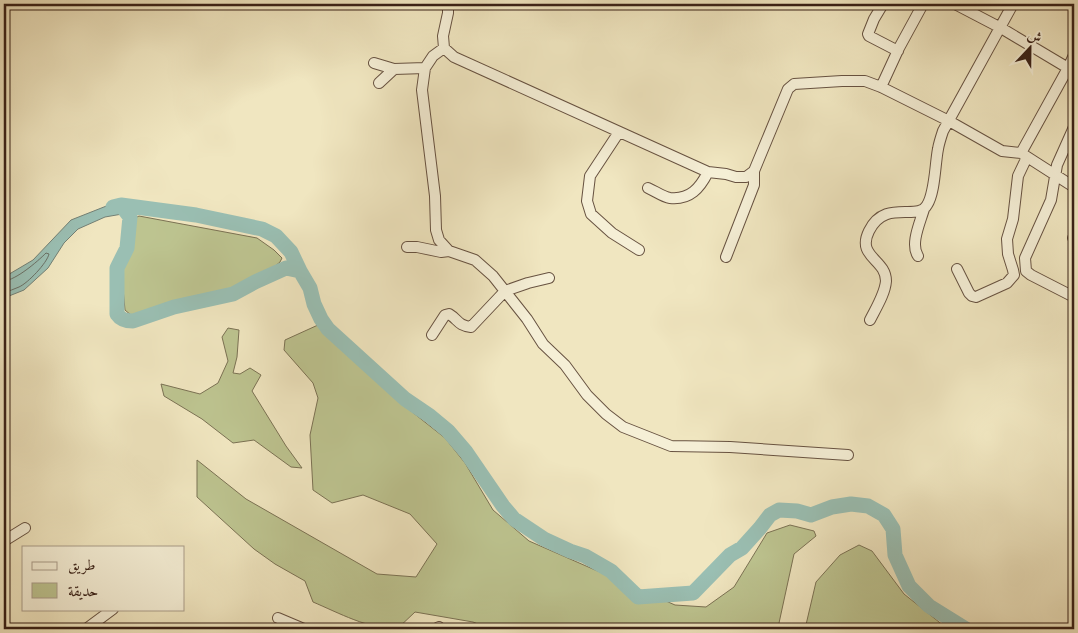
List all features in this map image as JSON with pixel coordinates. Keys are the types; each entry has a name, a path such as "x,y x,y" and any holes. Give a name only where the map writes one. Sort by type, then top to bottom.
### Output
{"street":[{"path":"448,4 443,36 444,48 454,57 708,172 746,177 754,171"},
{"path":"883,4 868,34 898,51"},
{"path":"882,87 898,51 923,4"},
{"path":"955,4 1001,28 1071,69"},
{"path":"918,256 915,252 914,244 931,194 938,146 943,131 1013,4"},
{"path":"444,48 433,56 425,68 422,90 436,230 439,240 449,251"},
{"path":"1014,275 1008,254 1007,239 1013,219 1018,176 1024,155 1071,69 1074,55"},
{"path":"374,63 394,69 425,68"},
{"path":"378,83 394,69"},
{"path":"726,257 754,185 754,171 788,90 794,84 842,80 865,82 882,87 949,121 1002,151 1024,155 1074,187"},
{"path":"1026,271 1026,258 1051,200 1057,165 1074,127"},
{"path":"618,132 590,176 587,201 591,214 612,232 639,250"},
{"path":"648,188 669,198 684,197 693,193 702,183 708,172"},
{"path":"870,320 886,280 885,273 866,249 865,242 868,231 876,219 884,214 924,210"},
{"path":"407,247 441,252 449,251 475,260 493,276 528,319 543,344 565,366 587,395 606,414 623,427 671,446 730,447 848,455"},
{"path":"957,269 969,293 976,297 1007,283 1014,275 1026,271"},
{"path":"1026,271 1074,297"},
{"path":"432,335 444,316 452,315 457,322 471,327 505,291 549,278"},
{"path":"4,541 25,528"},
{"path":"86,629 112,610"},
{"path":"278,618 304,629"}],"green space":[{"path":"139,216 257,238 282,258 266,274 231,292 132,316 125,310 121,267 130,246 135,218"},
{"path":"318,325 397,400 445,438 465,463 493,510 529,541 675,605 706,607 734,587 767,533 790,525 814,531 816,536 794,554 779,623 775,629 490,629 473,622 415,612 397,629 365,623 313,602 305,581 275,564 254,549 197,497 197,460 246,499 377,574 416,577 437,544 410,514 363,495 332,503 313,490 310,435 318,398 313,383 284,350 285,340"},
{"path":"228,328 239,330 237,357 233,373 240,374 250,368 261,375 252,391 302,468 291,467 254,440 233,443 202,419 164,396 161,384 200,394 218,383 228,361 222,337"},
{"path":"859,545 872,551 904,594 950,629 805,629 816,582 840,555"}],"water":[{"path":"114,203 121,205 128,213 105,217 78,229 64,243 48,268 24,290 4,298 4,276 33,260 71,220"}],"waterway":[{"path":"121,205 196,215 262,229 276,236 291,252 300,271"},
{"path":"113,207 121,205 130,217 127,248 117,268 117,314 120,318 133,321 174,307 233,294 286,268 300,271 310,288 314,304 321,319 328,329 405,399 448,431 466,452 514,519 544,539 585,556 611,571 638,597 693,593 730,555 742,548 770,515 779,510 797,511 811,515 832,507 851,504 868,506 884,515 893,529 895,555 909,586 929,606 966,629"}]}
